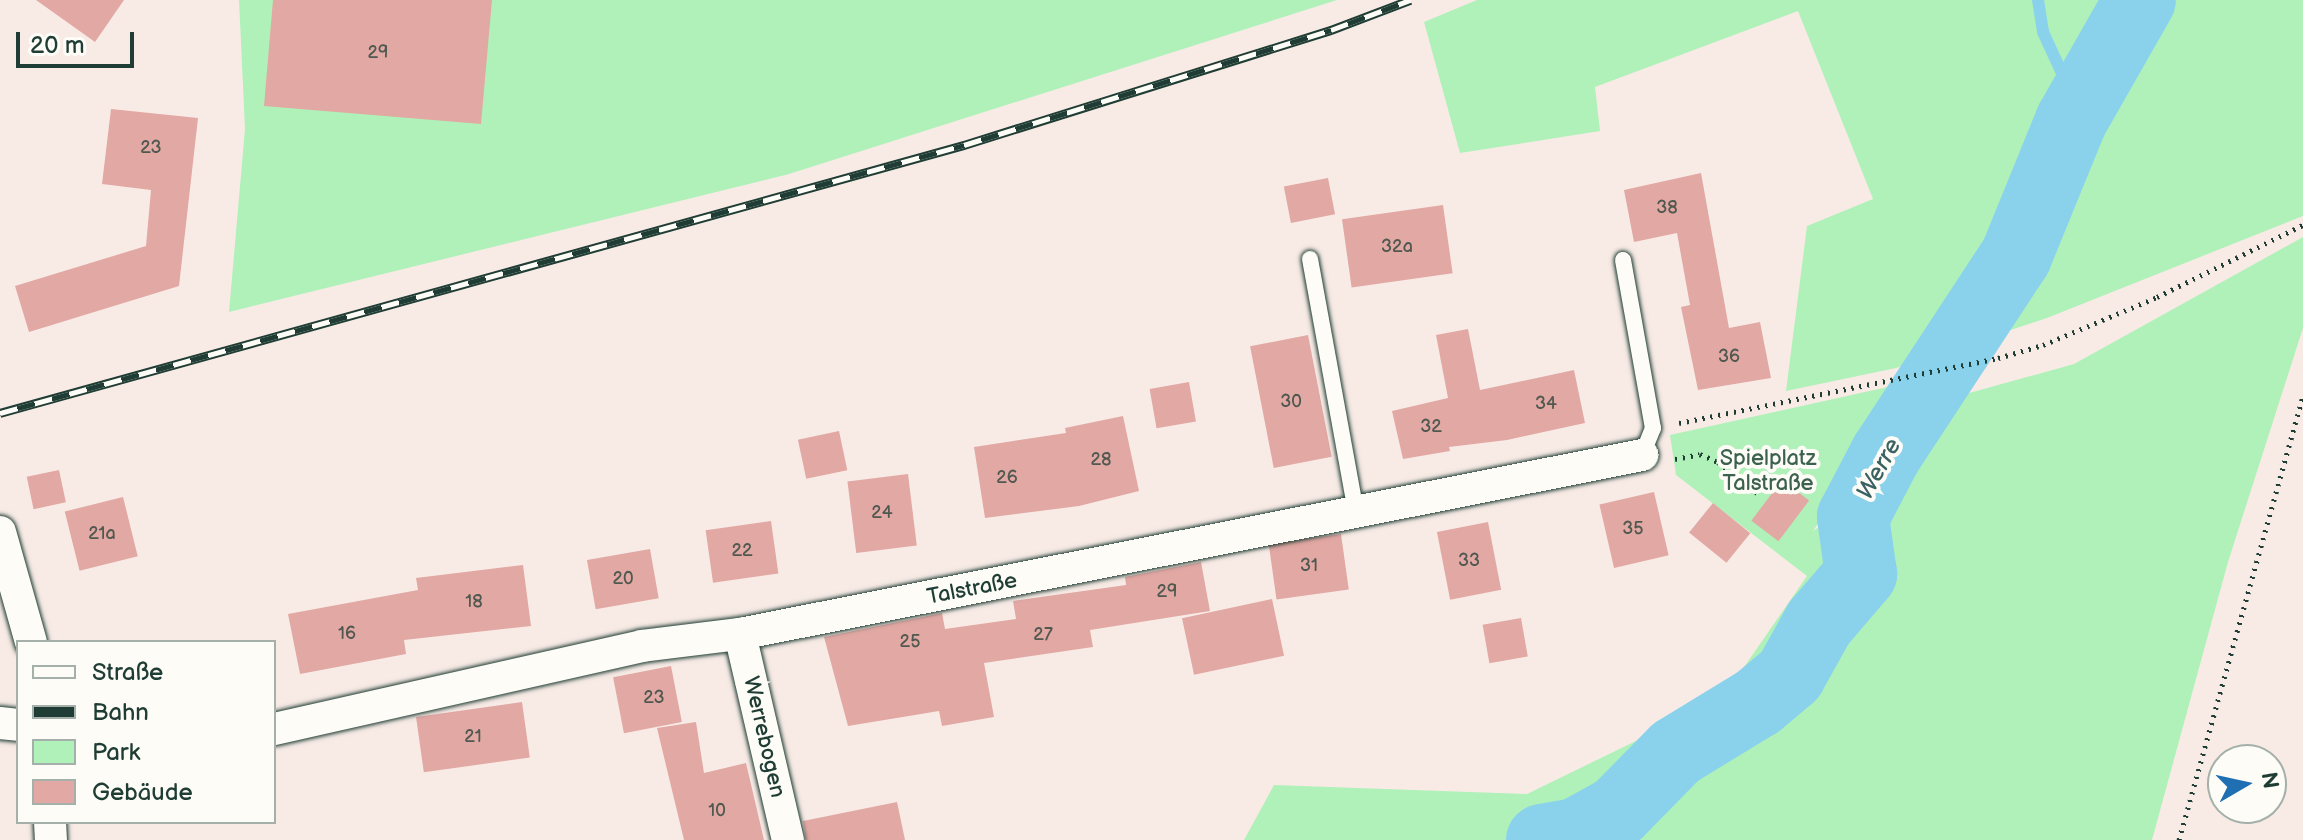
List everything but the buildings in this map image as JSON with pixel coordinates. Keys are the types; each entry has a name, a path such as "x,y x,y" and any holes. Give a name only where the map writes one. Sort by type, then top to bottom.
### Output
{"street":[{"name":"Talstraße","path":"276,729 642,646 740,634 1356,512 1647,442"},
{"path":"0,532 30,640"},
{"name":"Werrebogen","path":"740,634 788,840"}],"lane":[{"path":"1310,259 1356,512"},
{"path":"1623,260 1647,442"}],"path":[{"path":"1647,442 2043,345 2157,297 2303,225"},
{"path":"2179,840 2303,395"},
{"path":"1674,459 1700,454 1718,462 1760,495"}],"green space":[{"path":"239,0 1337,0 789,174 229,312 245,129"},
{"path":"1477,0 2303,0 2303,216 2047,318 1896,368 1786,391 1807,226 1873,199 1798,11 1595,87 1600,131 1460,153 1424,22"},
{"name":"Spielplatz Talstraße","path":"2303,237 2303,328 2228,562 2152,840 1244,840 1274,785 1527,794 1722,699 1807,576 1676,475 1670,435 1919,380 1813,531 1879,487 1944,400 2074,364"}],"waterway":[{"path":"2038,0 2043,32 2078,108"},
{"name":"Werre","path":"1542,840 1576,834 1618,811 1676,752 1758,702 1790,675 1819,623 1861,574 1853,517 1886,454 2016,256 2071,121 2140,0"}],"railway":[{"path":"0,413 964,145 1331,30 1410,0"}]}
